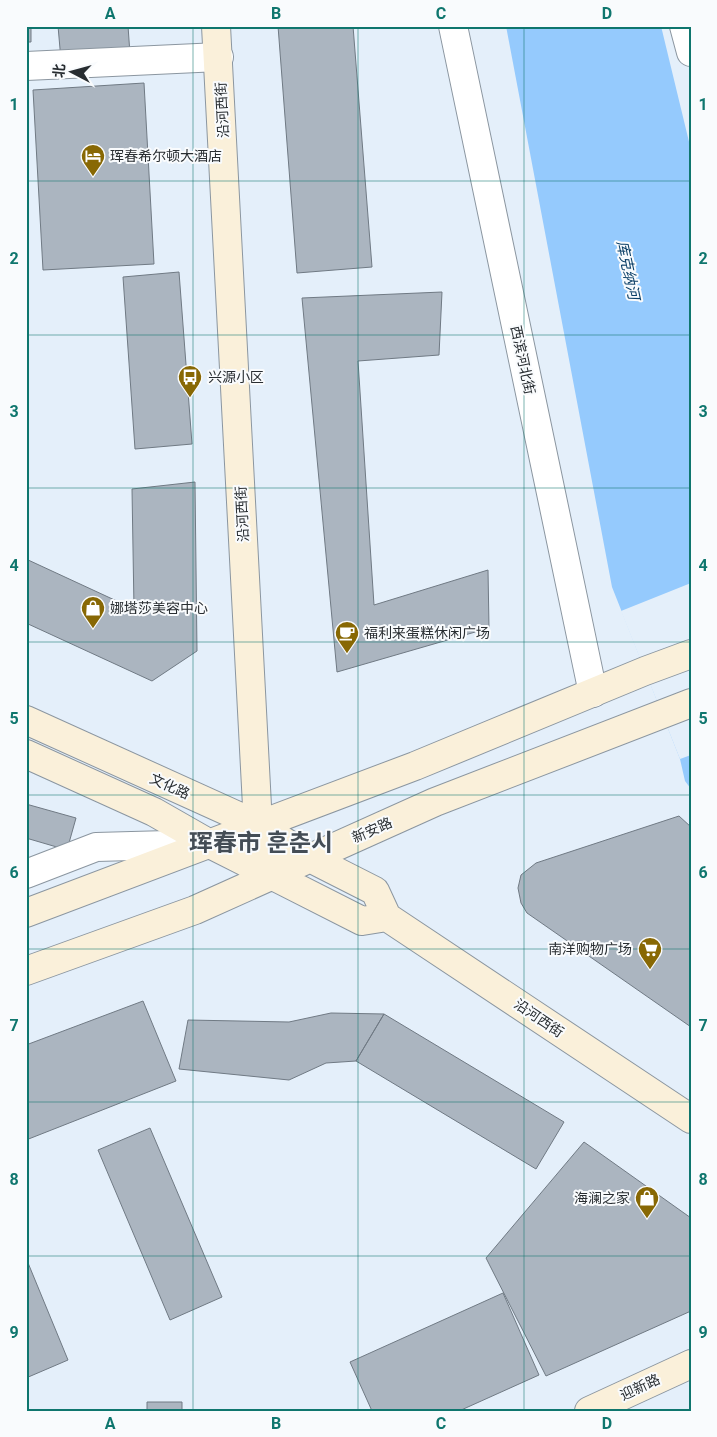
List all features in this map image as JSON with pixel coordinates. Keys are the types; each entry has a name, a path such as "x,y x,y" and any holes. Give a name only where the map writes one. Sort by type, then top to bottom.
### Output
{"main road":[{"name":"沿河西街","path":"216,26 258,825 273,875"},
{"path":"26,913 415,766 645,671 691,654"},
{"name":"新安路","path":"26,971 195,910 435,802 691,703"},
{"name":"文化路","path":"26,720 258,825 310,858"},
{"path":"26,754 154,812 210,844 362,921 387,917 375,891 310,858"},
{"name":"沿河西街","path":"387,917 691,1119"},
{"name":"迎新路","path":"589,1411 691,1364"}],"street":[{"name":"西滨河北街","path":"453,26 594,693"},
{"path":"684,26 691,52"},
{"path":"26,66 219,57"},
{"path":"26,874 96,847 210,844"}],"water":[{"name":"库克纳河","path":"506,26 661,26 691,150 691,789 685,781 680,759 612,587"}],"pier":[{"path":"691,583 691,755 680,759 621,611"}],"building":[{"path":"26,26 31,26 31,42 26,42"},
{"path":"58,26 128,26 130,54 61,60"},
{"path":"278,26 353,26 372,267 297,273"},
{"name":"珲春希尔顿大酒店","path":"144,83 154,264 43,270 33,90"},
{"path":"179,272 192,444 135,449 123,277"},
{"path":"442,292 439,355 358,361 374,605 488,570 489,628 337,672 302,298"},
{"path":"195,482 197,651 152,681 26,623 26,559 134,609 132,489"},
{"path":"26,804 76,818 67,850 26,838"},
{"name":"南洋购物广场","path":"679,816 691,827 691,1027 527,913 521,903 518,888 521,875 536,863"},
{"path":"143,1001 176,1081 26,1140 26,1045"},
{"path":"331,1013 384,1014 356,1061 326,1063 289,1080 179,1069 188,1020 289,1022"},
{"path":"384,1014 564,1122 536,1169 356,1061"},
{"path":"150,1128 222,1297 170,1320 98,1150"},
{"path":"584,1142 691,1218 691,1311 546,1376 486,1258"},
{"path":"26,1258 68,1360 26,1378"},
{"path":"503,1293 539,1375 459,1411 372,1411 350,1362"},
{"path":"147,1402 182,1402 182,1411 147,1411"}],"place":[{"name":"珲春希尔顿大酒店","path":"93,177"},
{"name":"兴源小区","path":"190,398"},
{"name":"娜塔莎美容中心","path":"93,629"},
{"name":"福利来蛋糕休闲广场","path":"347,654"},
{"name":"南洋购物广场","path":"650,970"},
{"name":"海澜之家","path":"647,1219"}],"district":[{"name":"珲春市 훈춘시","path":"261,843"}]}
